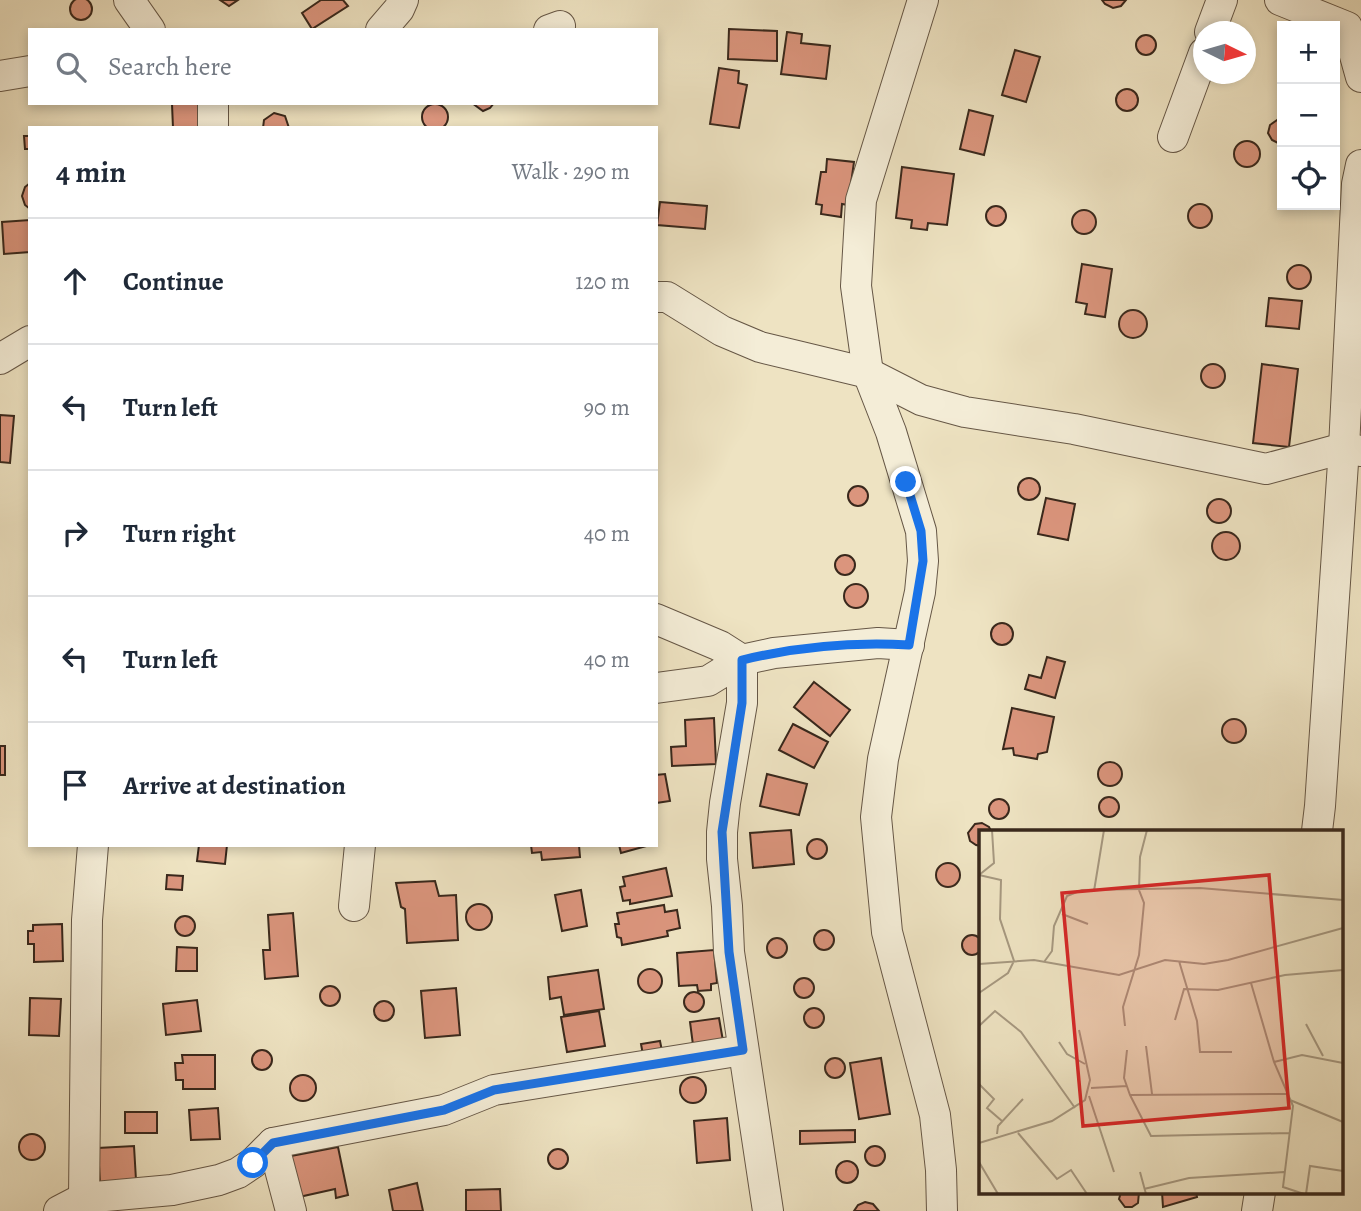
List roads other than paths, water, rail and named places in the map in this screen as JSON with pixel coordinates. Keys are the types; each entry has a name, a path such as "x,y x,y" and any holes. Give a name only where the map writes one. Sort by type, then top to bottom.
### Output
{"street":[{"path":"129,0 149,28"},
{"path":"383,28 403,0"},
{"path":"923,0 861,200 856,286 868,373 891,432 921,531 923,561 909,645 878,787 876,817 889,941 935,1115 942,1211"},
{"path":"1214,21 1222,0"},
{"path":"1280,0 1347,27 1361,77"},
{"path":"0,76 28,71"},
{"path":"1173,137 1193,81"},
{"path":"213,105 213,126"},
{"path":"1317,830 1353,449 1360,178"},
{"path":"658,297 667,297 722,331 760,347 868,373 921,400 965,412 1074,429 1266,469 1353,449"},
{"path":"0,359 28,342"},
{"path":"658,620 720,646 742,660"},
{"path":"658,688 708,681 742,660 774,653 878,643 909,645"},
{"path":"742,660 742,703 722,832 729,952 768,1211"},
{"path":"93,847 71,1204 172,1190 219,1180 253,1163 273,1143 444,1110 494,1090 743,1050"},
{"path":"354,906 360,847"},
{"path":"273,1143 291,1211"}]}
